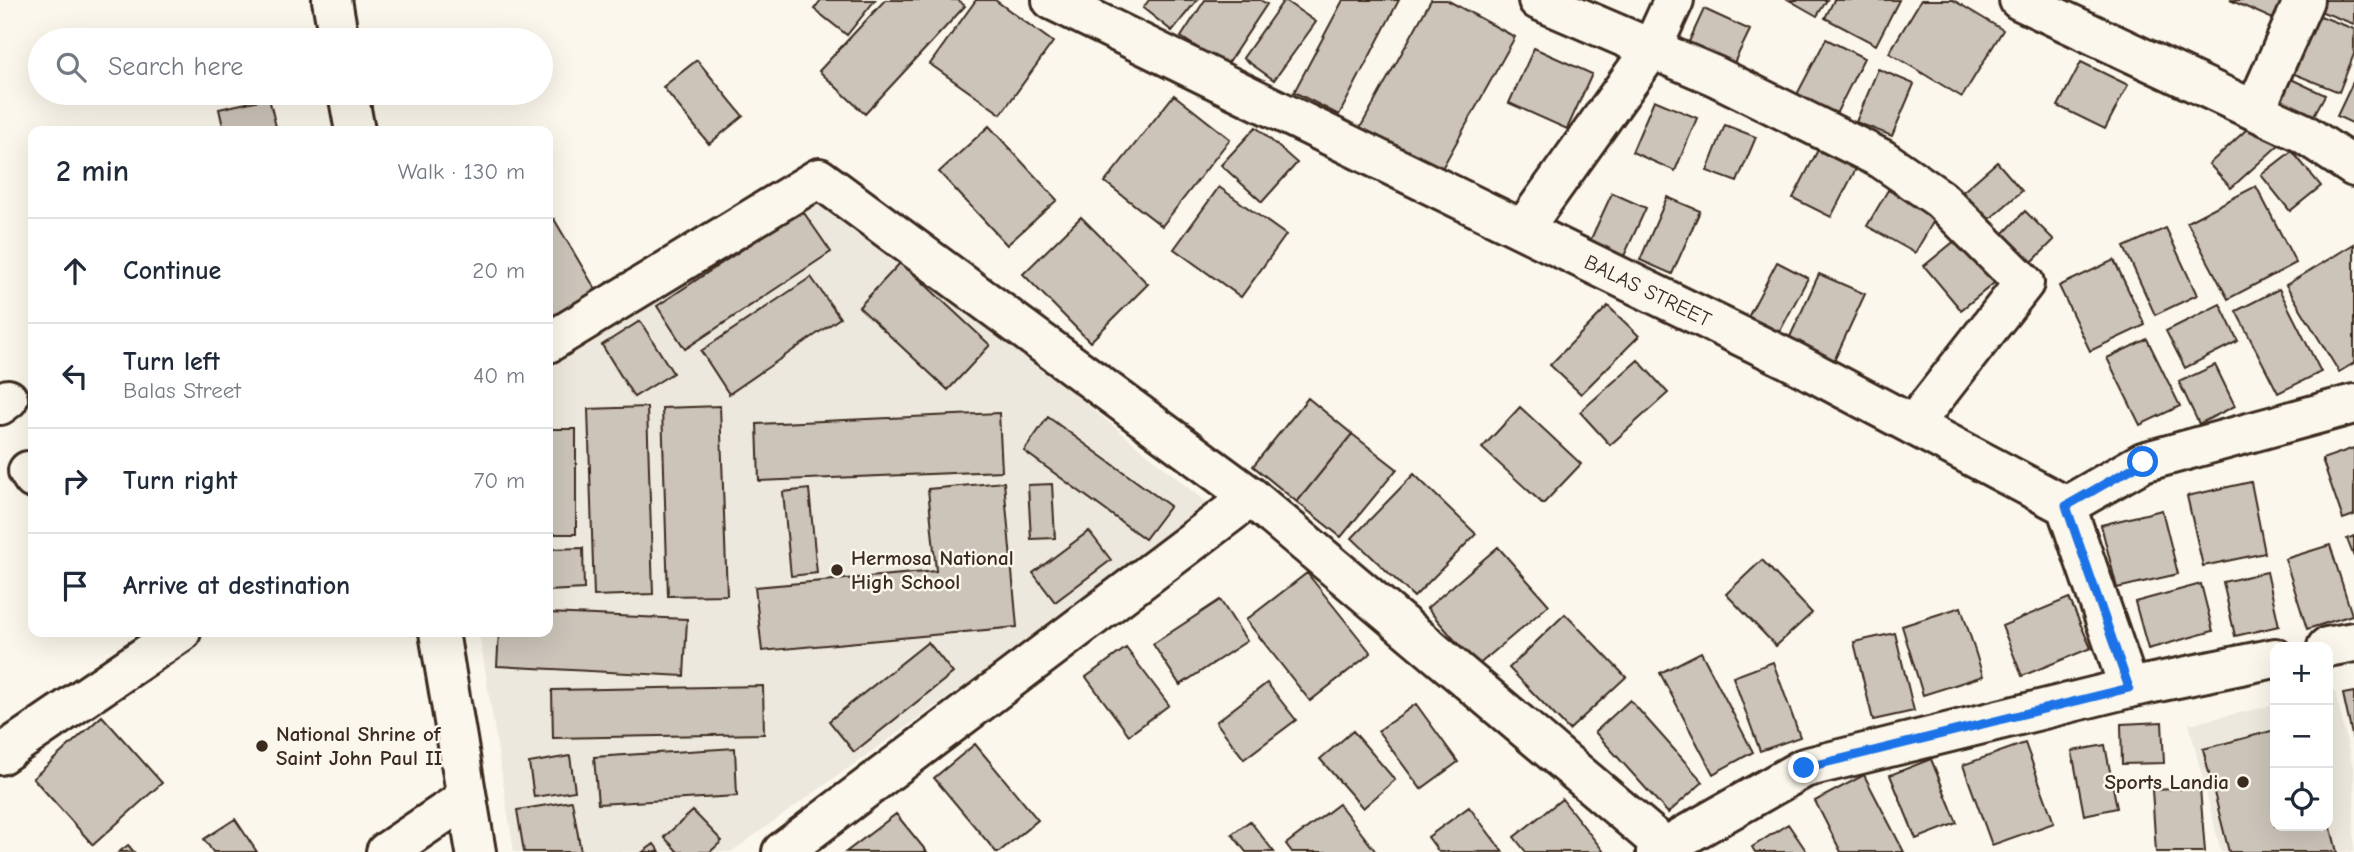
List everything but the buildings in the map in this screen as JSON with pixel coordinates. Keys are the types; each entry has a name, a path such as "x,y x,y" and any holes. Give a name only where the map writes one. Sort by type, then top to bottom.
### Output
{"street":[{"path":"332,0 337,28"},
{"name":"BALAS STREET","path":"1052,0 1790,360 2066,506"},
{"path":"1538,0 1716,76 1882,159 1940,199 2024,283 1913,425"},
{"path":"1523,229 1651,50 1674,0"},
{"path":"2019,0 2303,133 2354,167"},
{"path":"2255,110 2304,0"},
{"path":"350,105 354,126"},
{"path":"553,339 819,178 1251,497 1660,849 1804,768 2129,688 2270,659"},
{"path":"2129,688 2066,506 2143,462 2354,404"},
{"path":"782,852 1251,497"},
{"path":"0,755 141,644 164,637"},
{"path":"440,637 475,852"},
{"path":"2333,646 2354,642"},
{"path":"386,852 466,798"}],"shaded area":[{"name":"Hermosa National High School","path":"824,188 1213,508 731,852 514,852 480,637 553,637 553,359"},
{"path":"2333,691 2354,772 2354,852 2221,852 2189,724 2270,706 2270,831 2333,831"}],"place":[{"name":"Hermosa National High School","path":"837,570"},
{"name":"National Shrine of Saint John Paul II","path":"262,746"},
{"name":"Sports Landia","path":"2243,782"}],"route":[{"path":"1804,768 2129,688 2066,506 2143,462"}]}
